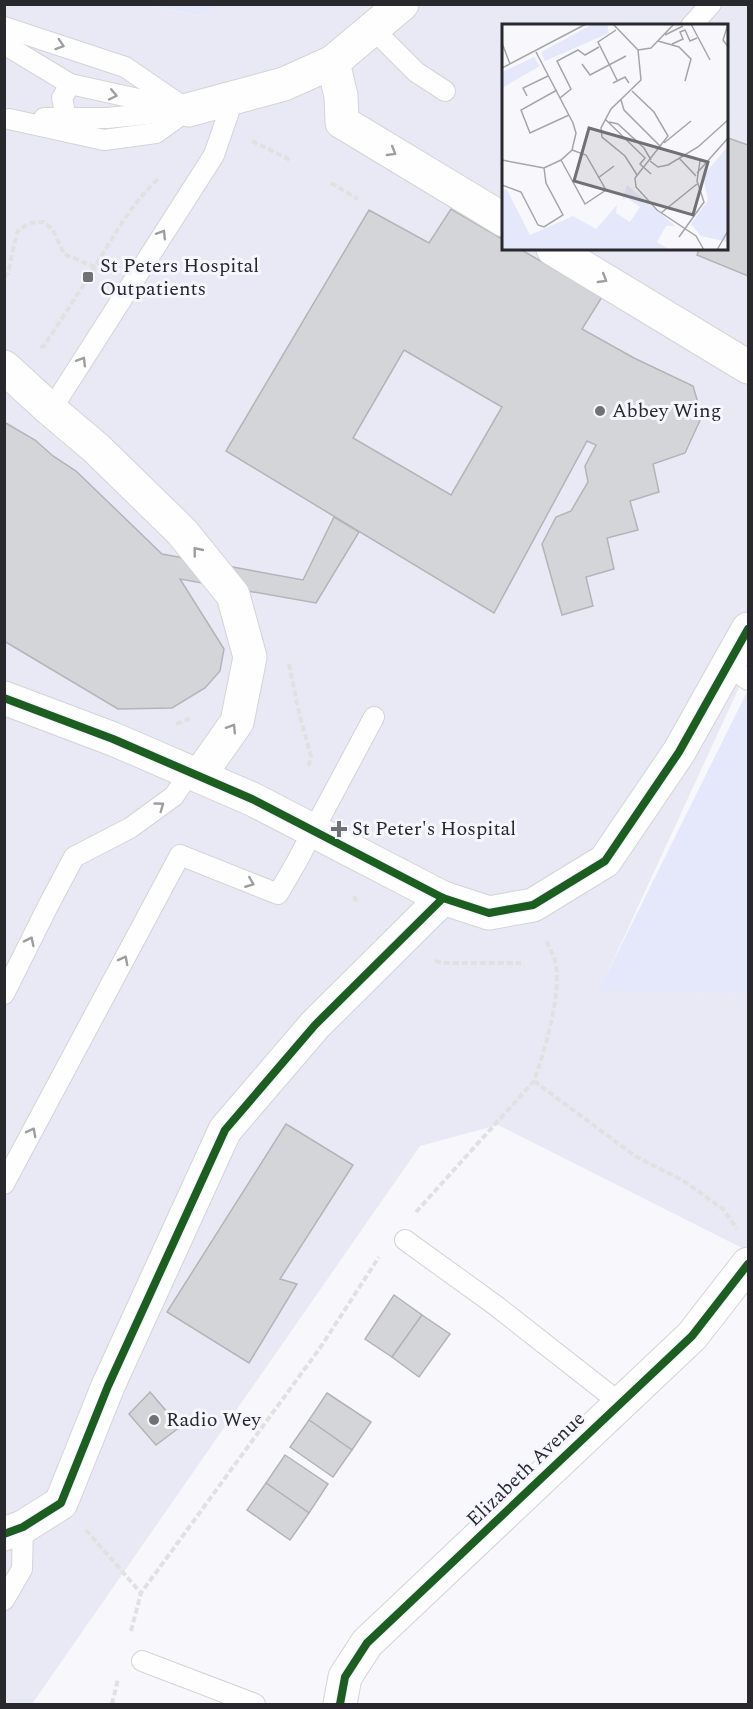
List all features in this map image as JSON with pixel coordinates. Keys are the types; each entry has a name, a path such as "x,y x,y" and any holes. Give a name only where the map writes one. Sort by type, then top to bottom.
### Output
{"street":[{"path":"188,110 284,84 333,62 402,4"},
{"path":"333,62 340,96 342,122 502,219"},
{"path":"555,250 748,367"},
{"path":"4,367 96,448 182,532 232,595 250,657 237,722 195,774"},
{"path":"4,698 113,739 252,799 443,898 489,913 533,905 604,861 679,752 738,672 748,629"},
{"path":"14,1530 61,1503 108,1386 225,1130 315,1025 443,898"},
{"name":"Elizabeth Avenue","path":"340,1704 345,1677 367,1643 692,1336 745,1250"}],"lane":[{"path":"693,24 711,4"},
{"path":"4,27 125,67 188,110"},
{"path":"373,28 416,72 445,91"},
{"path":"4,44 70,84 188,110"},
{"path":"66,118 62,98 70,84"},
{"path":"51,410 214,155 234,97"},
{"path":"7,118 104,140 156,133 188,110"},
{"path":"7,118 107,118 188,110"},
{"path":"4,1184 180,855 278,894 374,717"},
{"path":"4,994 74,857 130,828 174,796 195,774"},
{"path":"405,1240 495,1305 620,1403"},
{"path":"4,1600 22,1569 14,1530"},
{"path":"142,1661 255,1704"}],"path":[{"path":"245,144 249,140 292,160"},
{"path":"34,348 44,346 122,222 145,191 165,172"},
{"path":"331,183 358,199"},
{"path":"4,277 8,273 17,232 29,223 44,222 53,230 64,254 95,267"},
{"path":"288,655 295,695 311,757 306,776"},
{"path":"175,725 194,717"},
{"path":"411,1217 534,1081 543,1056 556,988 556,962 533,905"},
{"path":"426,958 445,963 521,963"},
{"path":"534,1081 635,1156 682,1180 723,1209 745,1250"},
{"path":"61,1503 141,1593 320,1348 384,1250"}],"shaded area":[{"name":"St Peter's Hospital","path":"222,4 748,5 748,668 600,989 748,994 748,1251 498,1125 420,1146 32,1704 5,1704 5,5 149,5 198,16"},
{"path":"149,5 222,5 199,16"},
{"path":"748,690 748,994 599,990"}],"building":[{"path":"729,138 748,145 748,276 697,255 699,250 729,250"},
{"name":"Abbey Wing","path":"451,209 502,239 502,250 522,250 602,297 582,329 634,358 693,386 702,416 685,453 653,464 659,492 630,501 638,530 607,538 614,569 586,577 593,606 562,615 542,544 556,517 571,511 588,482 585,466 596,445 587,441 494,613 226,451 369,210 429,243","holes":["404,350 502,407 451,495 353,438"]},
{"path":"4,422 35,440 53,456 76,471 162,554 303,580 334,517 359,532 316,603 180,579 224,649 220,671 205,688 172,708 118,709 4,641"},
{"path":"286,1124 353,1165 280,1279 297,1284 249,1363 167,1312"},
{"path":"394,1295 422,1315 392,1357 365,1339"},
{"path":"422,1315 450,1334 419,1377 392,1357"},
{"name":"Radio Wey","path":"150,1392 180,1427 156,1445 129,1414"},
{"path":"327,1393 371,1422 352,1450 309,1420"},
{"path":"309,1420 352,1450 333,1477 290,1447"},
{"path":"285,1455 328,1484 309,1513 266,1483"},
{"path":"266,1483 309,1513 290,1540 247,1510"}],"cycle path":[{"path":"4,698 113,739 252,799 443,898 489,913 533,905 605,861 679,752 748,629"},
{"path":"4,1534 23,1527 61,1503 108,1386 225,1130 315,1025 443,898"},
{"path":"340,1704 345,1677 367,1643 692,1336 748,1264"}],"place":[{"name":"St Peters Hospital Outpatients","path":"88,277"},
{"name":"Abbey Wing","path":"600,411"},
{"name":"St Peter's Hospital","path":"339,829"},
{"name":"Radio Wey","path":"154,1420"}]}
